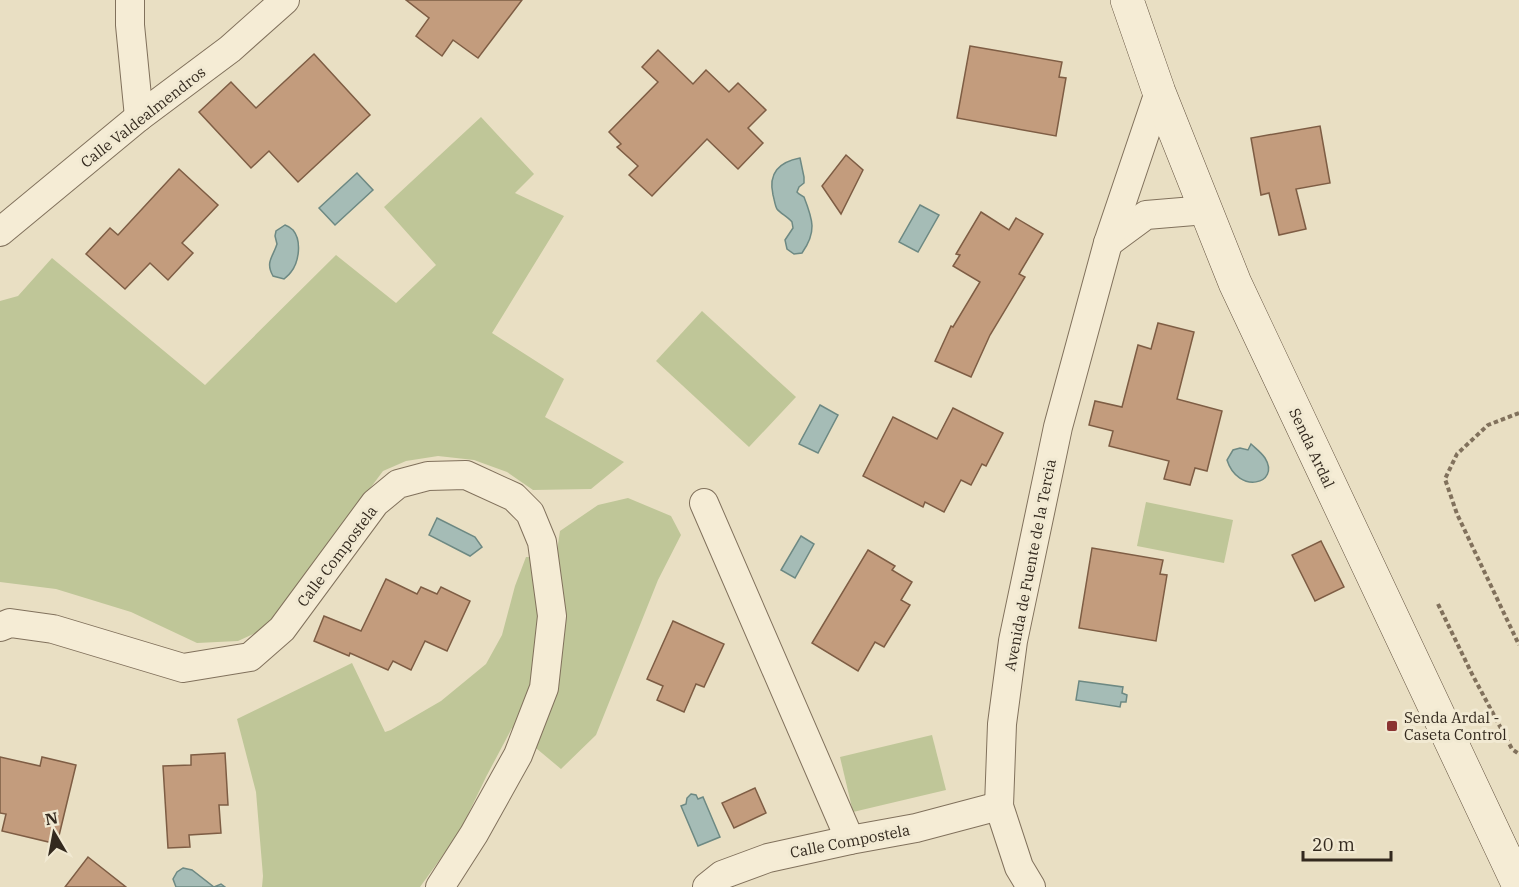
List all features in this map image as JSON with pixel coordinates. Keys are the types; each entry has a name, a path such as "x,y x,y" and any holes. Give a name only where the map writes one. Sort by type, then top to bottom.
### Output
{"main road":[{"name":"Senda Ardal","path":"1127,0 1159,92 1235,283 1519,886"}],"street":[{"path":"130,0 130,25 139,117"},
{"name":"Calle Valdealmendros","path":"0,232 139,117 230,49 285,0"},
{"name":"Avenida de Fuente de la Tercia","path":"1031,887 1019,867 999,806 1002,724 1013,641 1058,427 1108,243 1159,92"},
{"path":"1108,243 1146,215 1206,210"},
{"name":"Calle Compostela","path":"0,627 10,623 52,629 183,668 250,657 282,629 375,503 398,484 428,476 466,475 514,496 530,513 542,542 552,616 544,688 518,755 474,834 440,887"},
{"path":"704,503 850,840"},
{"name":"Calle Compostela","path":"707,887 722,875 768,858 916,828 999,806"}],"path":[{"path":"1519,413 1488,424 1457,454 1445,479 1457,514 1519,645"},
{"path":"1438,604 1512,749 1519,754"}],"green space":[{"path":"481,117 534,174 515,193 564,216 492,333 564,379 545,417 624,462 591,489 533,490 507,472 474,460 438,456 406,461 383,471 282,607 262,630 238,641 197,643 131,612 56,589 0,582 0,301 18,296 52,258 205,385 336,255 396,303 436,265 384,207"},
{"path":"702,311 796,397 749,447 656,361"},
{"path":"628,498 671,516 681,535 658,580 596,735 561,769 512,728 459,833 420,887 262,887 256,792 237,719 352,663 385,732 391,730 441,701 486,664 502,635 515,586 526,557 556,557 560,531 598,505"},
{"path":"1146,502 1233,520 1224,563 1137,546"},
{"path":"932,735 946,790 853,812 840,757"}],"water":[{"path":"800,158 804,183 797,192 804,197 810,212 812,232 802,253 794,254 787,249 785,240 793,228 792,222 776,208 772,180 777,170 786,162"},
{"path":"357,173 373,190 335,225 319,208"},
{"path":"920,205 939,215 918,252 899,242"},
{"path":"285,225 296,235 298,257 294,268 284,279 273,276 270,260 277,244 276,231"},
{"path":"820,405 838,415 818,453 799,444"},
{"path":"1251,444 1265,458 1268,467 1263,479 1256,482 1248,482 1240,478 1232,471 1227,460 1233,450 1240,448 1248,450"},
{"path":"437,518 475,537 482,547 470,556 429,535"},
{"path":"801,536 814,544 795,578 781,570"},
{"path":"1079,681 1123,687 1122,693 1127,695 1126,702 1121,702 1120,707 1076,700"},
{"path":"691,794 696,795 698,799 703,797 720,837 698,846 681,806 686,804"},
{"path":"183,868 192,870 214,887 176,887 173,879"}],"building":[{"path":"406,0 522,0 478,58 453,40 442,56 416,36 429,18"},
{"path":"970,46 1062,62 1059,77 1066,78 1056,136 957,118"},
{"path":"658,50 693,84 706,70 729,92 738,83 766,110 748,128 763,143 738,169 707,139 652,196 629,175 638,166 617,147 621,144 609,132 658,82 642,67"},
{"path":"314,54 370,115 298,182 269,151 251,168 199,112 231,82 256,108"},
{"path":"1320,126 1330,183 1296,189 1306,229 1279,235 1269,193 1261,195 1251,138"},
{"path":"846,155 863,170 841,214 822,186"},
{"path":"179,169 218,205 182,243 193,253 168,280 150,263 125,289 86,254 110,228 118,235"},
{"path":"981,212 1009,230 1016,218 1043,234 1019,274 1025,277 990,335 971,377 935,361 951,326 953,327 980,282 953,266 960,255 956,254"},
{"path":"1158,323 1194,332 1177,399 1222,411 1207,471 1195,468 1190,485 1164,479 1169,461 1109,446 1113,431 1089,425 1095,401 1122,407 1138,345 1151,349"},
{"path":"953,408 1003,433 986,466 982,464 971,485 961,480 944,512 925,502 923,507 863,476 893,417 937,439"},
{"path":"1321,541 1344,587 1315,601 1292,555"},
{"path":"1092,548 1163,560 1160,574 1167,575 1156,641 1079,628"},
{"path":"868,550 895,566 892,570 912,582 901,600 910,605 884,647 875,642 858,671 812,643"},
{"path":"386,579 417,594 421,587 437,594 441,587 470,601 447,651 425,641 411,670 393,661 388,670 350,653 349,656 314,641 324,616 361,631"},
{"path":"673,621 724,644 704,687 696,684 684,712 657,700 663,686 647,679"},
{"path":"225,753 228,805 219,805 221,833 189,835 190,847 168,848 163,766 191,765 191,755"},
{"path":"0,757 40,766 42,757 76,765 57,844 2,831 6,814 0,813"},
{"path":"755,788 766,813 734,828 722,803"},
{"path":"88,857 126,887 65,887"}],"place":[{"name":"Senda Ardal - Caseta Control","path":"1392,726"}]}
